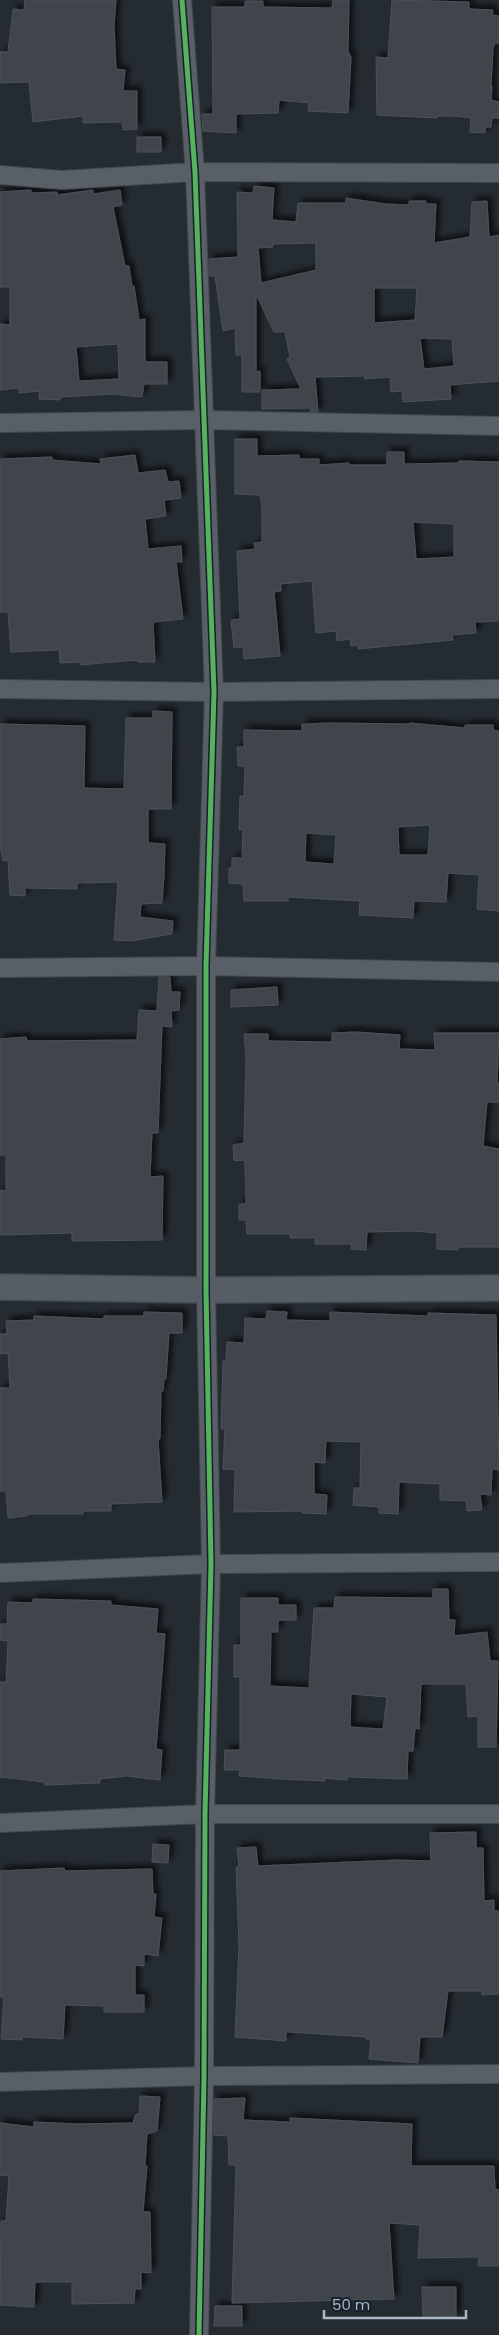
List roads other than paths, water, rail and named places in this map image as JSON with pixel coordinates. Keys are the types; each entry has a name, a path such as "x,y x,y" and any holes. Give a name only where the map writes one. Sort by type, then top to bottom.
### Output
{"main road":[{"path":"0,1287 206,1290 499,1288"}],"street":[{"path":"182,0 195,172 214,692 206,966 206,1290 211,1564 205,1814 204,2076 199,2335"},
{"path":"0,175 62,180 195,172 499,173"},
{"path":"0,423 204,420 499,426"},
{"path":"0,689 214,692 499,689"},
{"path":"0,968 206,966 499,972"},
{"path":"0,1573 211,1564 499,1562"},
{"path":"0,1823 205,1814 499,1814"},
{"path":"0,2082 204,2076 499,2074"}]}
